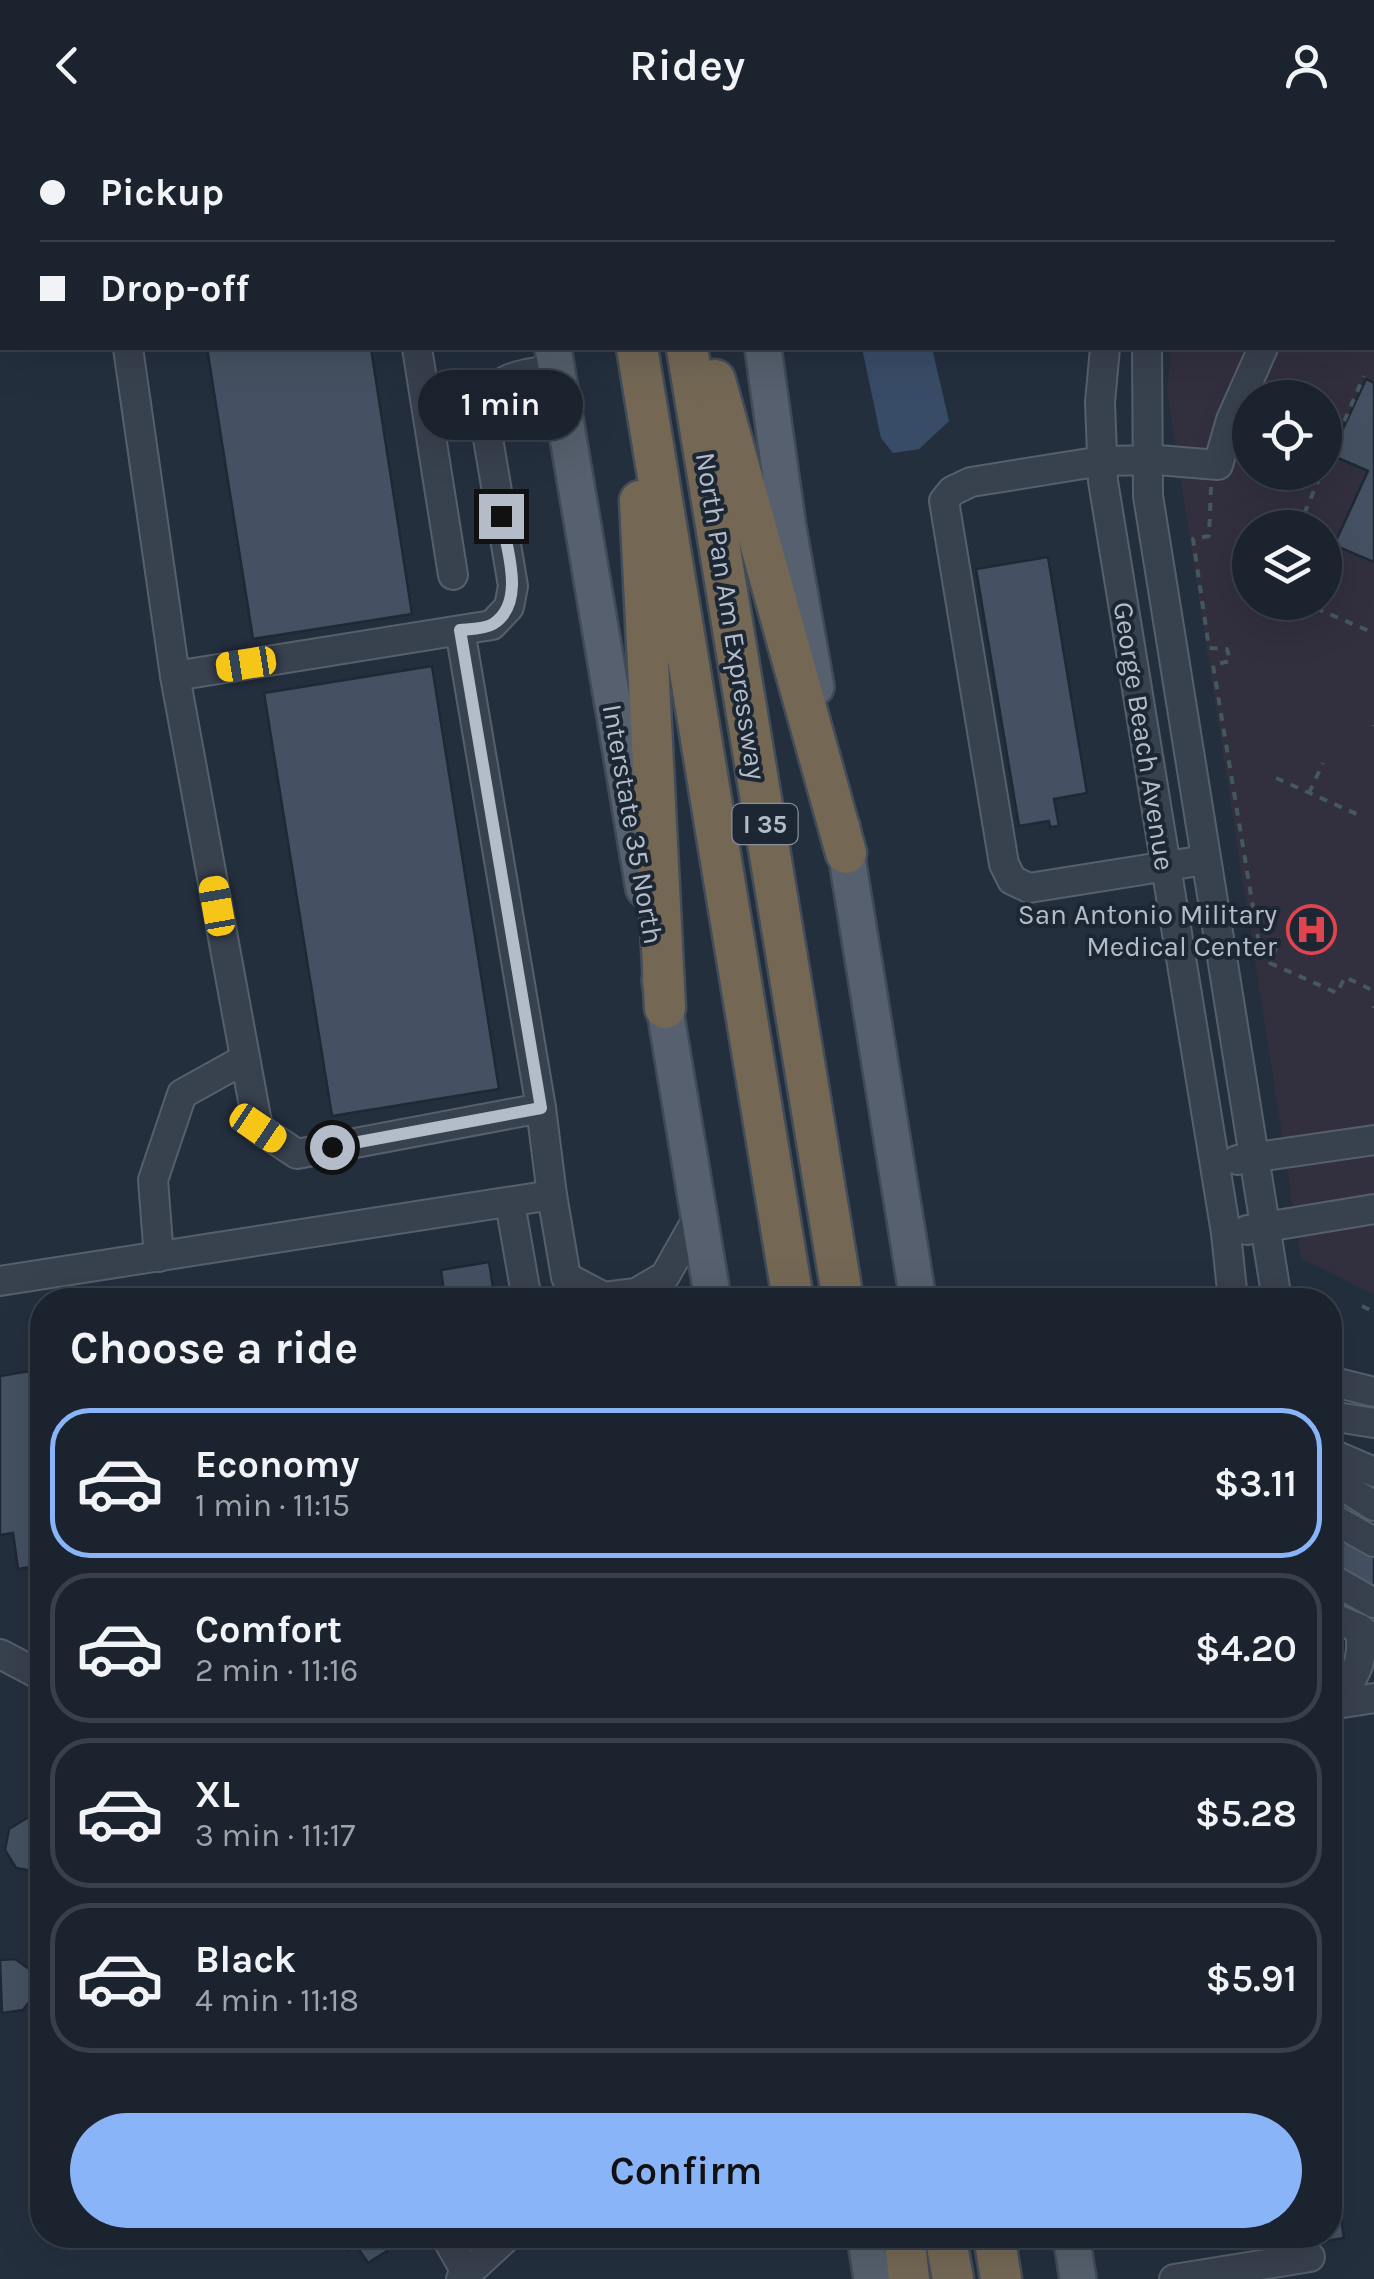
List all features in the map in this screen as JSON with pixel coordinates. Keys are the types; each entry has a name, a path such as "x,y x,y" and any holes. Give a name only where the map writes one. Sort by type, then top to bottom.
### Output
{"highway":[{"path":"634,350 665,1008"},
{"name":"North Pan Am Expressway","path":"634,350 790,1288"},
{"name":"North Pan Am Expressway","path":"687,350 840,1288"},
{"path":"709,350 846,853"},
{"path":"905,2248 909,2279"},
{"path":"948,2248 953,2279"},
{"path":"996,2248 1001,2279"}],"main road":[{"path":"764,350 788,528 846,853 916,1288"},
{"name":"Interstate 35 North","path":"555,358 710,1288"},
{"path":"867,2248 872,2279"},
{"path":"1073,2248 1078,2279"}],"street":[{"path":"128,350 174,676 258,1128 296,1154 541,1108"},
{"path":"417,350 453,575"},
{"name":"George Beach Avenue","path":"1104,350 1102,461 1112,545 1226,1233 1232,1288"},
{"name":"George Beach Avenue","path":"1148,350 1146,460 1158,566 1274,1288"},
{"path":"1205,860 1029,888 1012,880 1004,864 944,501 952,490 972,482 1102,461 1218,464 1231,420 1262,350"},
{"path":"174,676 492,625 509,606 512,586 483,410 488,392 555,358"},
{"path":"460,630 566,1277 582,1288"},
{"path":"159,1257 154,1180 182,1094 246,1059"},
{"path":"1214,1163 1374,1140"},
{"path":"0,1281 552,1195"},
{"path":"510,1203 525,1288"},
{"path":"1226,1233 1374,1209"},
{"path":"645,1288 665,1276 700,1214"},
{"path":"1342,1385 1374,1392"},
{"path":"1342,1418 1374,1423"},
{"path":"1342,1458 1374,1472"},
{"path":"1342,1472 1374,1490"},
{"path":"1342,1486 1374,1506"},
{"path":"1342,1524 1374,1542"},
{"path":"1342,1545 1374,1563"},
{"path":"1342,1566 1374,1583"},
{"path":"1342,1585 1374,1603"},
{"path":"1342,1622 1367,1635 1356,1675 1342,1691"},
{"path":"0,1654 30,1670"},
{"path":"1342,1702 1374,1698"},
{"path":"451,2248 464,2277 495,2248"},
{"path":"1174,2279 1310,2257"}],"path":[{"path":"1342,426 1364,376"},
{"path":"1208,478 1212,488 1209,536 1193,539 1209,648 1228,648 1230,661 1213,665 1260,950 1276,948 1270,963 1337,993 1345,977 1374,990"},
{"path":"1342,619 1374,633"},
{"path":"1309,793 1323,762"},
{"path":"1276,778 1359,815"},
{"path":"1362,1306 1374,1312"}],"shaded area":[{"name":"San Antonio Military Medical Center","path":"1172,350 1374,350 1374,1295 1301,1258 1167,391"}],"water":[{"path":"862,350 932,350 949,421 919,449 893,453 881,438"}],"building":[{"path":"207,350 371,350 412,614 253,639"},
{"path":"1366,379 1374,383 1374,562 1342,548 1342,528 1368,471 1342,460 1342,431"},
{"path":"1048,557 1087,793 1054,799 1059,826 1050,827 1049,821 1019,826 976,569"},
{"path":"432,666 499,1089 332,1116 264,693"},
{"path":"489,1262 493,1288 443,1288 441,1270"},
{"path":"30,1371 30,1567 18,1569 13,1533 0,1535 0,1376"},
{"path":"1359,1516 1374,1524 1374,1604 1342,1577 1342,1546"},
{"path":"30,1818 30,1871 16,1868 5,1850 9,1829"},
{"path":"15,1959 30,1970 30,2001 23,2010 2,2013 0,1960"},
{"path":"358,2248 389,2248 390,2249 368,2263"}],"place":[{"name":"San Antonio Military Medical Center","path":"1312,930"}],"route":[{"path":"332,1147 541,1108 460,630 492,625 509,606 512,586 501,516"}]}
